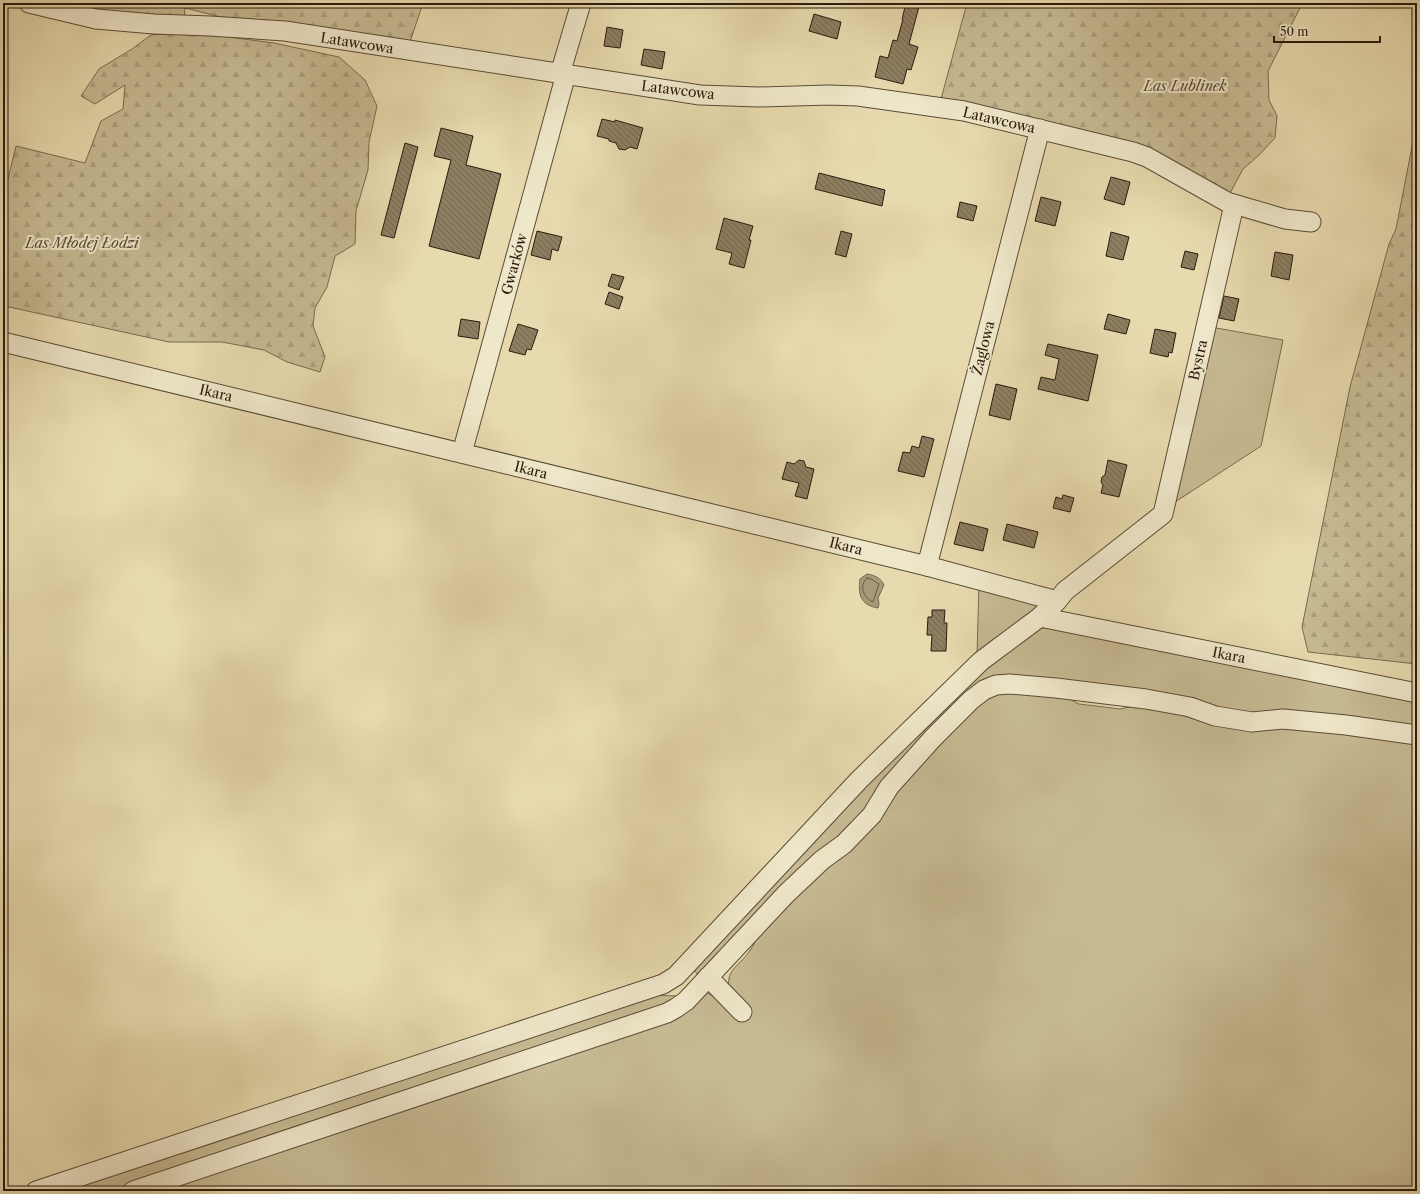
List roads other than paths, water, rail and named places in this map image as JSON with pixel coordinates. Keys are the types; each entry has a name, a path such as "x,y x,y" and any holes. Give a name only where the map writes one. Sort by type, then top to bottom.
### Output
{"street":[{"name":"Gwarków","path":"462,453 563,74 580,3"},
{"name":"Latawcowa","path":"36,4 96,19 285,32 700,94 758,97 828,95 858,96 964,111 1133,152 1147,157 1234,205 1285,219 1312,222"},
{"name":"Żaglowa","path":"927,566 1040,129"},
{"name":"Bystra","path":"1057,601 1065,591 1163,514 1234,205"},
{"name":"Ikara","path":"3,342 927,566 1057,601"},
{"path":"36,1191 655,986 676,976 859,780 981,661 1040,617 1057,601"},
{"name":"Ikara","path":"1040,617 1417,693"},
{"path":"133,1191 667,1013 681,1005 791,889 822,860 844,844 872,815 889,787 944,727 971,700 984,690 996,685 1010,684 1048,687 1146,699 1190,707 1215,716 1252,722 1283,719 1346,725 1417,735"},
{"path":"676,976 694,991"},
{"path":"708,978 742,1012"}],"water":[{"path":"867,574 877,577 884,585 878,598 878,608 867,604 860,594 860,579"}],"park label":[{"name":"Las Lublinek","path":"1185,86"},
{"name":"Las Młodej Łodzi","path":"82,243"}]}
